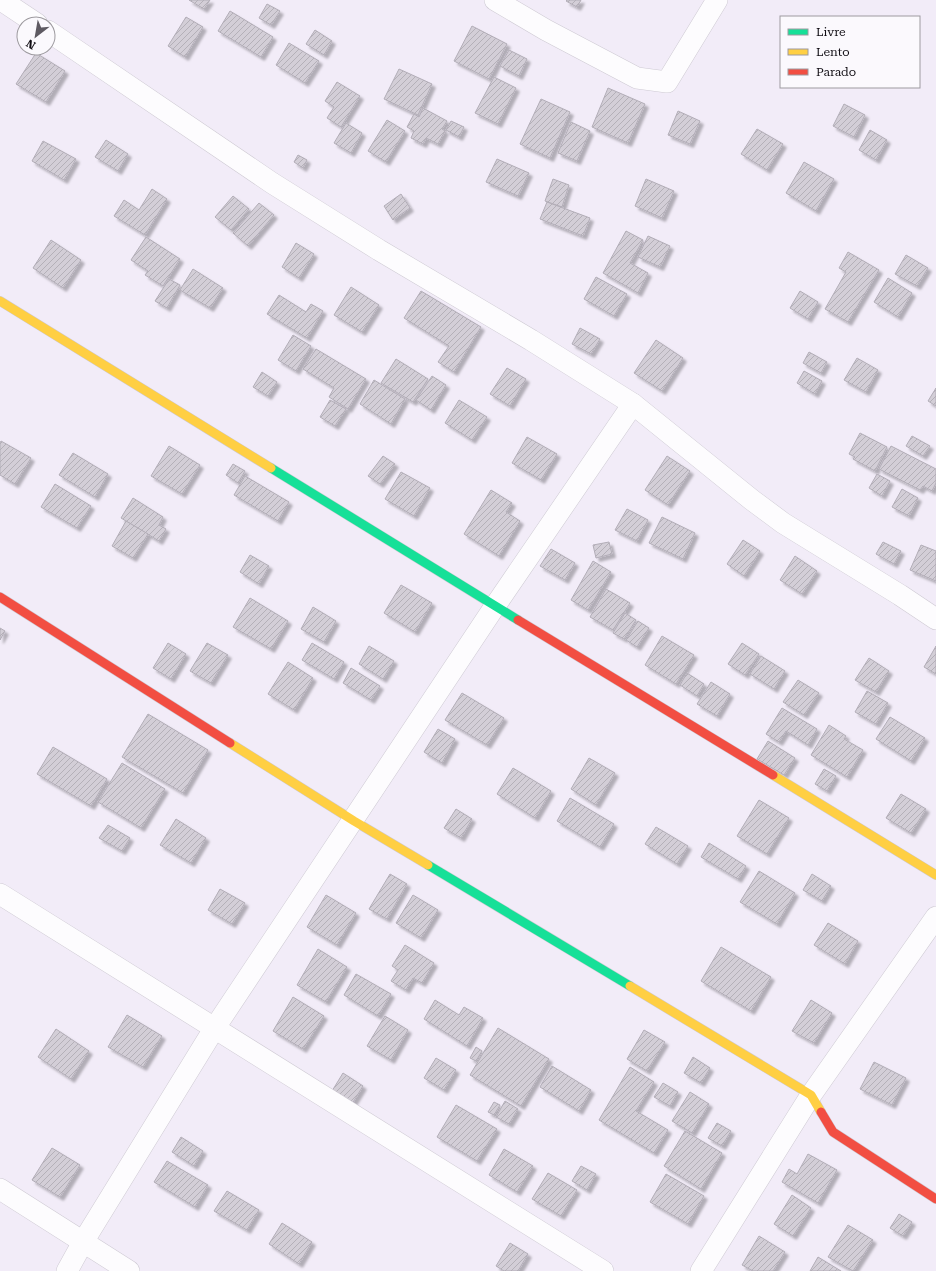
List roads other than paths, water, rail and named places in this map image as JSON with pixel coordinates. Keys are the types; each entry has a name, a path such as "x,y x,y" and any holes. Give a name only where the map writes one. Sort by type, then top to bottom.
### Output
{"street":[{"path":"1,0 25,16"},
{"path":"495,0 546,30 636,78 667,82 717,0"},
{"path":"56,36 292,196 379,250 531,340 633,404 752,500 784,523 936,619"},
{"path":"0,300 936,876"},
{"path":"67,1271 83,1242 214,1029 354,821 495,606 633,404"},
{"path":"0,597 354,821 811,1094 833,1132 936,1199"},
{"path":"0,894 603,1271"},
{"path":"701,1271 811,1094 936,917"},
{"path":"0,1189 129,1271"}]}
